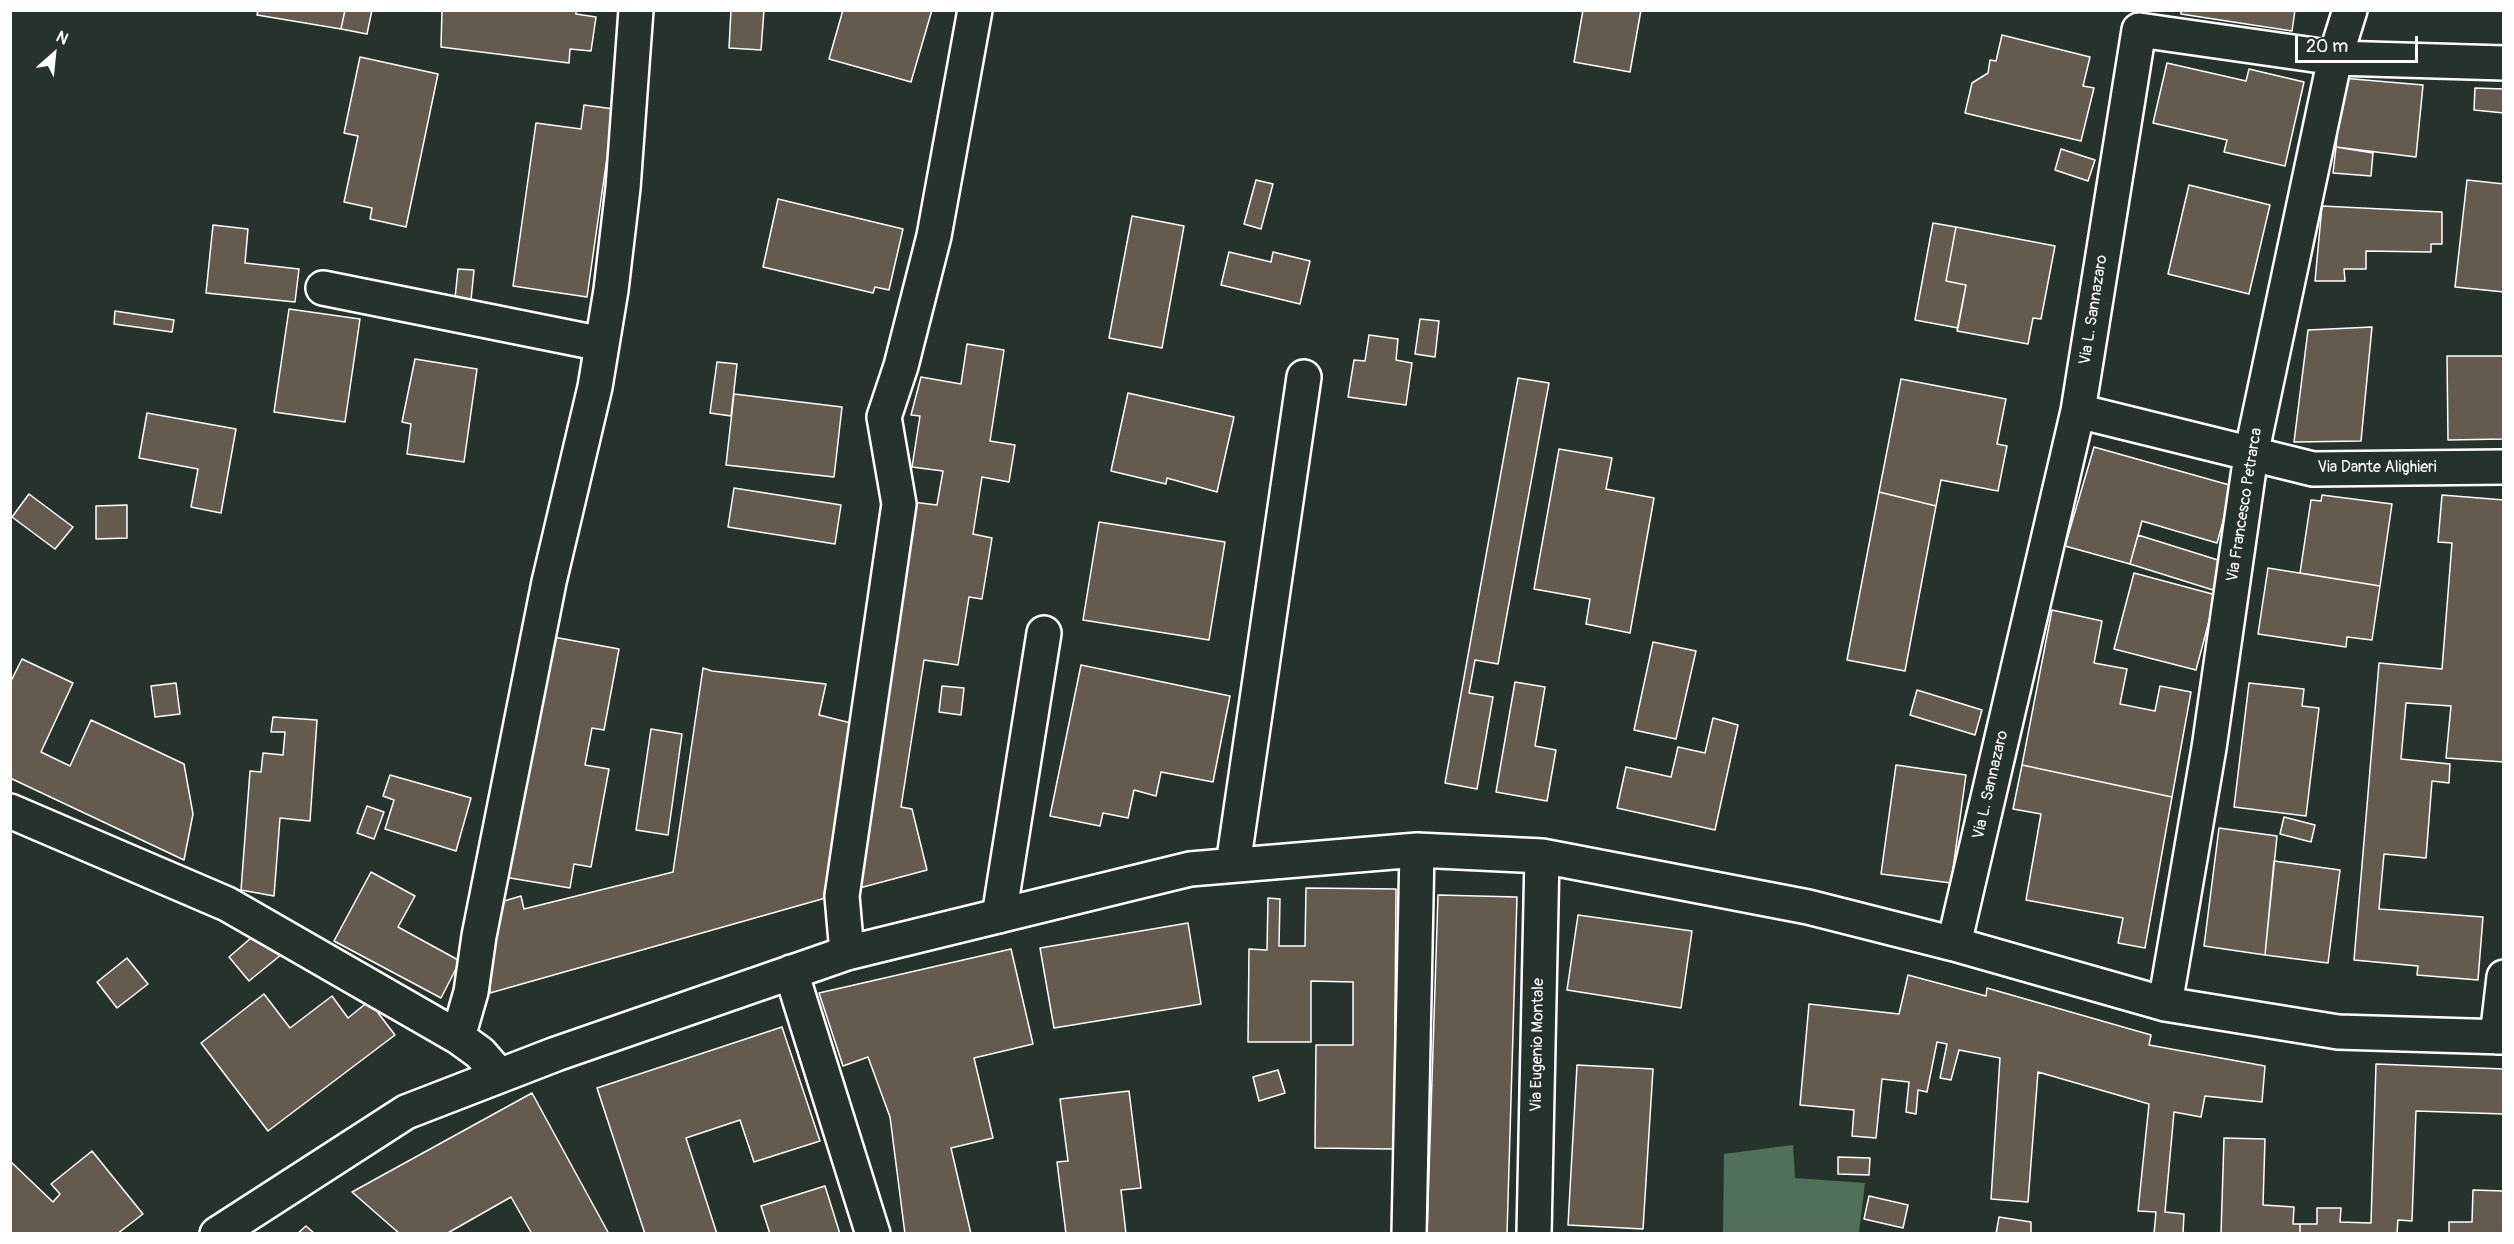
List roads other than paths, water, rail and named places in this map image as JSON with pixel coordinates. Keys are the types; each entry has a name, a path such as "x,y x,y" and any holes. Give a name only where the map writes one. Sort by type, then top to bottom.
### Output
{"street":[{"path":"458,1037 471,992 479,936 549,582 602,344 623,189 636,10"},
{"path":"847,953 842,896 899,504 884,417 901,366 934,236 975,10"},
{"name":"Via Francesco Petrarca","path":"2165,1004 2210,748 2252,455 2335,58 2350,10"},
{"name":"Via L. Sannazaro","path":"1954,945 2078,411 2139,30 2335,58 2504,63"},
{"path":"323,288 602,344"},
{"path":"1233,865 1304,376"},
{"name":"Via Dante Alighieri","path":"2078,411 2313,469 2504,467"},
{"path":"999,916 1044,633"},
{"path":"10,811 227,904 458,1037 480,1053 499,1075"},
{"path":"1409,1233 1417,850"},
{"path":"217,1233 406,1112 499,1075 847,953 1190,869 1417,850 1542,856 1808,907 2165,1004 2338,1032 2500,1037 2504,976"},
{"name":"Via Eugenio Montale","path":"1534,1233 1542,856"},
{"path":"791,972 873,1233"}]}
